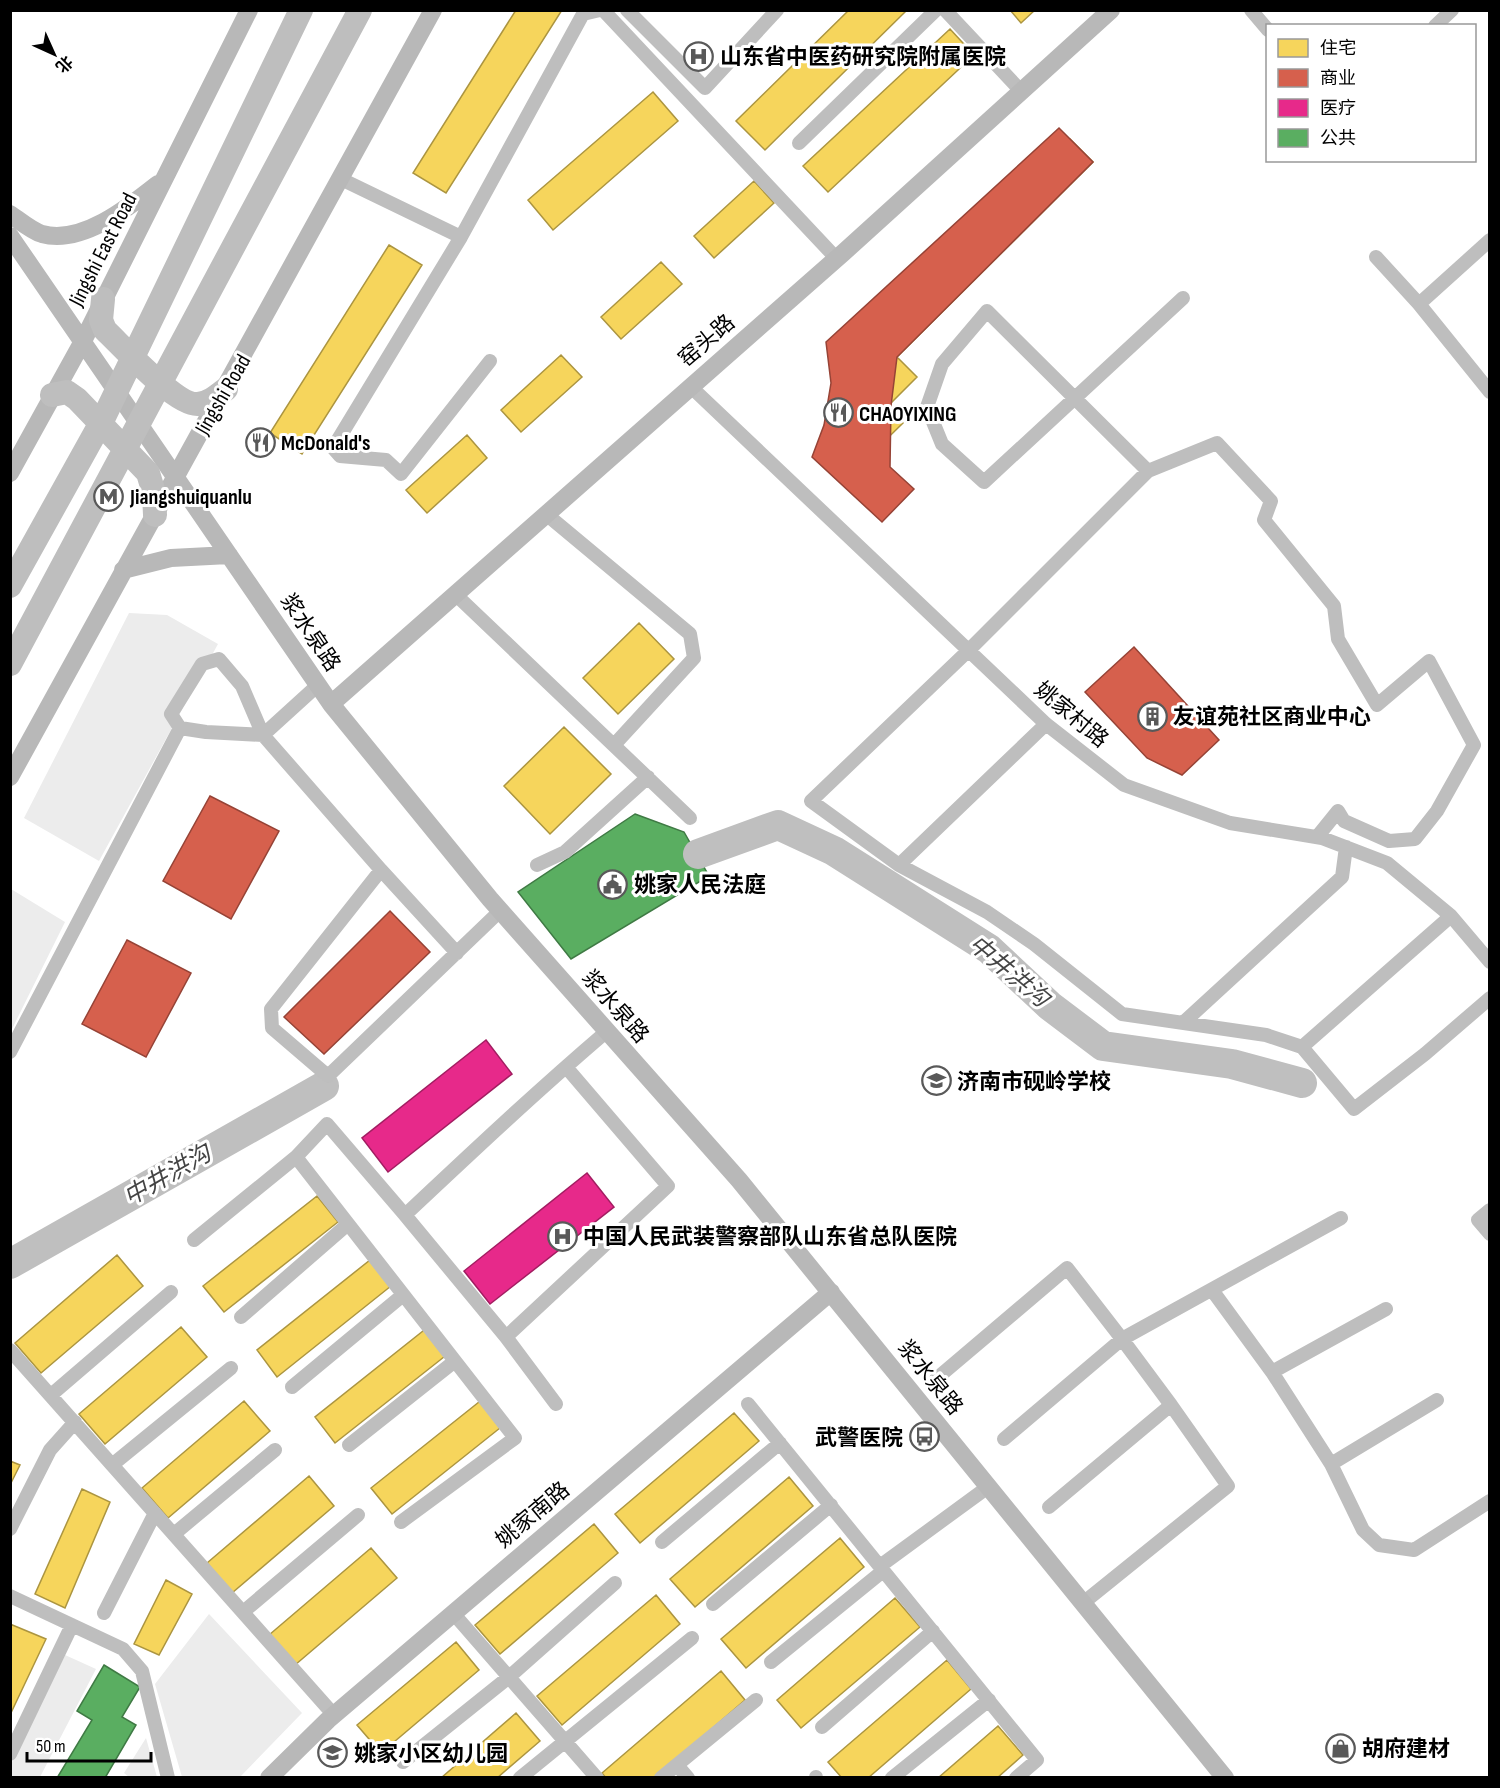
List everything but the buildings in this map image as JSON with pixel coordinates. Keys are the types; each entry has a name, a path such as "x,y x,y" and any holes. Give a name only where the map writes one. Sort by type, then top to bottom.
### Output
{"highway":[{"path":"10,586 105,417 301,10"},
{"path":"10,664 359,11"},
{"path":"103,299 101,320 105,330 179,400 196,405 211,401 226,390"},
{"path":"52,395 67,392 78,399 148,473 154,493 155,515"}],"main road":[{"path":"10,214 42,234 78,234 120,214 164,179 249,10"},
{"name":"Jingshi Road","path":"10,777 174,478 226,390 433,10"},
{"name":"窑头路","path":"331,704 837,259 1111,10"},
{"name":"Jingshi East Road","path":"83,341 164,179"},
{"name":"浆水泉路","path":"10,236 331,704 500,911 740,1180 1225,1778"},
{"path":"10,472 83,341"},
{"path":"123,570 171,558 229,555"},
{"name":"姚家南路","path":"268,1778 334,1715 831,1292"}],"street":[{"path":"490,361 400,474 386,460 340,456 333,448 461,237 583,14 602,10 837,259"},
{"path":"627,10 705,88 777,10"},
{"path":"799,143 936,10"},
{"path":"945,10 1022,91"},
{"path":"1251,10 1266,28"},
{"path":"1438,24 1452,10"},
{"path":"341,179 461,237"},
{"path":"1419,304 1490,240"},
{"path":"1376,257 1419,304 1490,392"},
{"path":"1148,471 1075,399 987,311 942,364 927,407 942,444 984,482 1075,399 1183,298"},
{"name":"姚家村路","path":"690,386 1046,724 1124,784 1230,823 1317,837 1386,863 1451,916 1490,962"},
{"path":"1317,837 1338,811 1344,821 1389,841 1415,839 1437,812 1474,745 1429,661 1377,705 1338,639 1334,606 1264,520 1271,501 1217,442 1148,471 969,650 811,801 899,865 987,912 1034,944 1122,1014 1266,1035 1302,1047 1354,1109 1425,1054 1490,998"},
{"path":"546,514 690,634 694,658 614,745"},
{"path":"455,594 690,818"},
{"path":"180,728 171,714 202,664 219,658 242,686 263,735 457,953"},
{"path":"180,728 263,735 318,685"},
{"path":"899,865 1046,724"},
{"path":"10,1052 180,728"},
{"path":"537,865 565,852 648,777"},
{"path":"1183,1023 1342,877 1346,847"},
{"path":"381,870 271,1009 272,1028 328,1076 500,911"},
{"path":"1302,1047 1451,916"},
{"path":"405,1215 606,1032"},
{"path":"506,1336 668,1186 566,1067"},
{"path":"194,1240 296,1157 327,1124 506,1336 556,1404"},
{"path":"296,1157 515,1437 401,1522"},
{"path":"1490,1210 1478,1220 1490,1234"},
{"path":"1005,1439 1122,1340 1341,1218"},
{"path":"241,1317 348,1224"},
{"path":"936,1379 1067,1268 1171,1405 1228,1486 1083,1603"},
{"path":"1212,1290 1272,1372 1331,1464 1363,1530 1379,1545 1414,1550 1490,1501"},
{"path":"51,1395 171,1292"},
{"path":"292,1387 403,1295"},
{"path":"1272,1372 1386,1309"},
{"path":"10,1350 334,1715"},
{"path":"349,1445 455,1361"},
{"path":"112,1465 231,1368"},
{"path":"1331,1464 1437,1400"},
{"path":"748,1404 1037,1760 1016,1778"},
{"path":"1049,1507 1171,1405"},
{"path":"10,1529 50,1449 75,1422"},
{"path":"662,1542 780,1443"},
{"path":"174,1534 275,1450"},
{"path":"771,1662 882,1568 988,1487"},
{"path":"713,1604 831,1505"},
{"path":"104,1613 155,1513"},
{"path":"243,1612 358,1515"},
{"path":"403,1762 509,1677 615,1583"},
{"path":"10,1596 123,1649 142,1671 168,1778"},
{"path":"453,1613 597,1778"},
{"path":"10,1754 72,1625"},
{"path":"822,1727 933,1632"},
{"path":"520,1778 692,1638"},
{"path":"662,1778 756,1700"},
{"path":"892,1778 989,1700"},
{"path":"677,1765 688,1778"}],"shaded area":[{"path":"129,613 167,615 218,644 99,861 24,818"},
{"path":"11,889 65,922 11,1031"},
{"path":"209,1614 302,1713 240,1777 182,1777 155,1684"},
{"path":"65,1655 96,1669 40,1777 11,1777 10,1766"},
{"path":"146,1738 157,1777 129,1777 124,1773"}],"waterway":[{"name":"中井洪沟","path":"698,854 778,825 834,851 989,949 1050,1006 1103,1046 1232,1064 1302,1083"},
{"name":"中井洪沟","path":"10,1264 324,1086"}],"place":[{"name":"山东省中医药研究院附属医院","path":"699,56"},
{"name":"CHAOYIXING","path":"838,413"},
{"name":"McDonald's","path":"260,442"},
{"name":"Jiangshuiquanlu","path":"109,496"},
{"name":"友谊苑社区商业中心","path":"1152,716"},
{"name":"姚家人民法庭","path":"613,884"},
{"name":"济南市砚岭学校","path":"936,1081"},
{"name":"中国人民武装警察部队山东省总队医院","path":"562,1236"},
{"name":"武警医院","path":"924,1437"},
{"name":"胡府建材","path":"1341,1748"},
{"name":"姚家小区幼儿园","path":"333,1753"}]}
